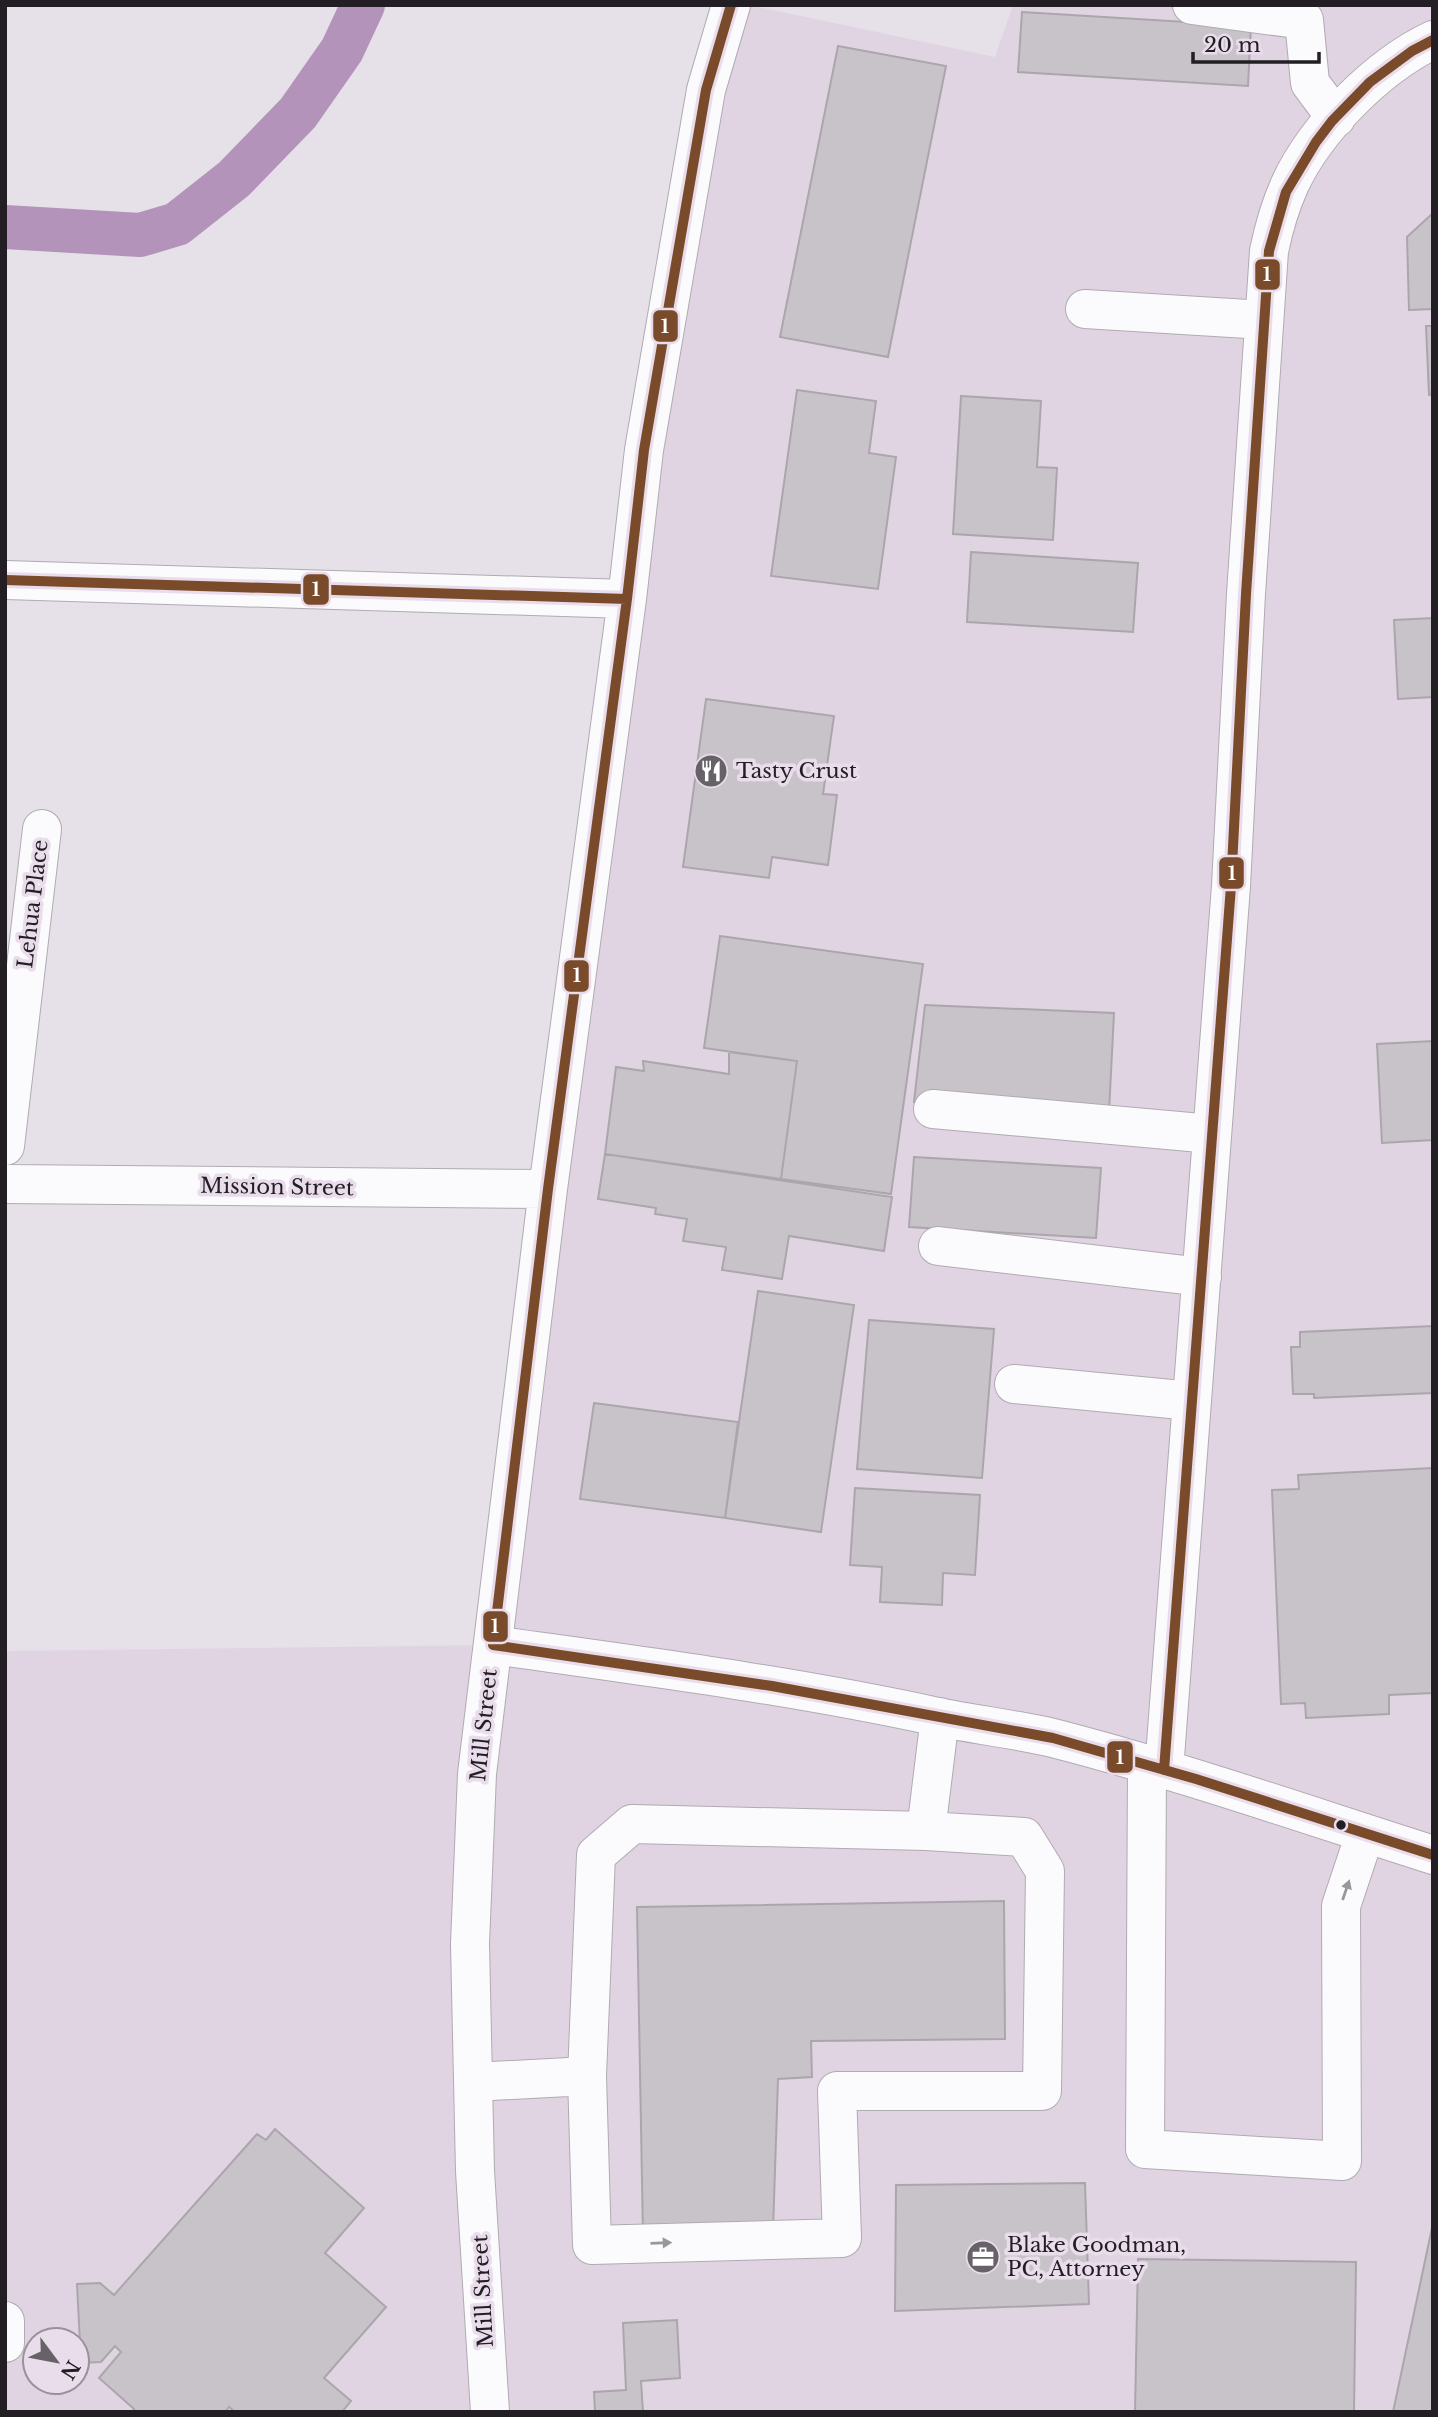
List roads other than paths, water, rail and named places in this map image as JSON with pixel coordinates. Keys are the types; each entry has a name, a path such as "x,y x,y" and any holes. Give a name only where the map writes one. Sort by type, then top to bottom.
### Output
{"street":[{"name":"Mill Street","path":"490,2412 475,2171 470,1944 477,1774 548,1189 627,599 644,450 704,103 730,5"},
{"path":"1192,5 1304,20 1310,83 1336,118"},
{"path":"1365,1834 1341,1906 1342,2161 1145,2149 1155,1768 1202,1277 1231,886 1246,594 1269,251 1277,217 1291,182 1306,155 1358,93 1387,68 1433,40"},
{"path":"1085,309 1264,320"},
{"path":"5,580 627,599"},
{"name":"Lehua Place","path":"5,1146 42,829"},
{"path":"933,1109 1212,1135"},
{"name":"Mission Street","path":"5,1184 548,1189"},
{"path":"938,1246 1202,1277"},
{"path":"1014,1384 1192,1401"},
{"path":"493,1645 880,1703 1051,1738 1433,1855"},
{"path":"926,1831 940,1717"},
{"path":"632,1824 926,1831 1024,1838 1045,1871 1042,2091 837,2091 842,2238 593,2245 587,2076 596,1856 632,1824"},
{"path":"473,2082 587,2076"},
{"path":"5,2321 5,2343"}],"waterway":[{"path":"5,227 140,235 177,224 234,179 298,113 342,50 363,5"}],"place":[{"name":"Tasty Crust","path":"711,771"},
{"name":"Blake Goodman, PC, Attorney","path":"983,2257"}]}
